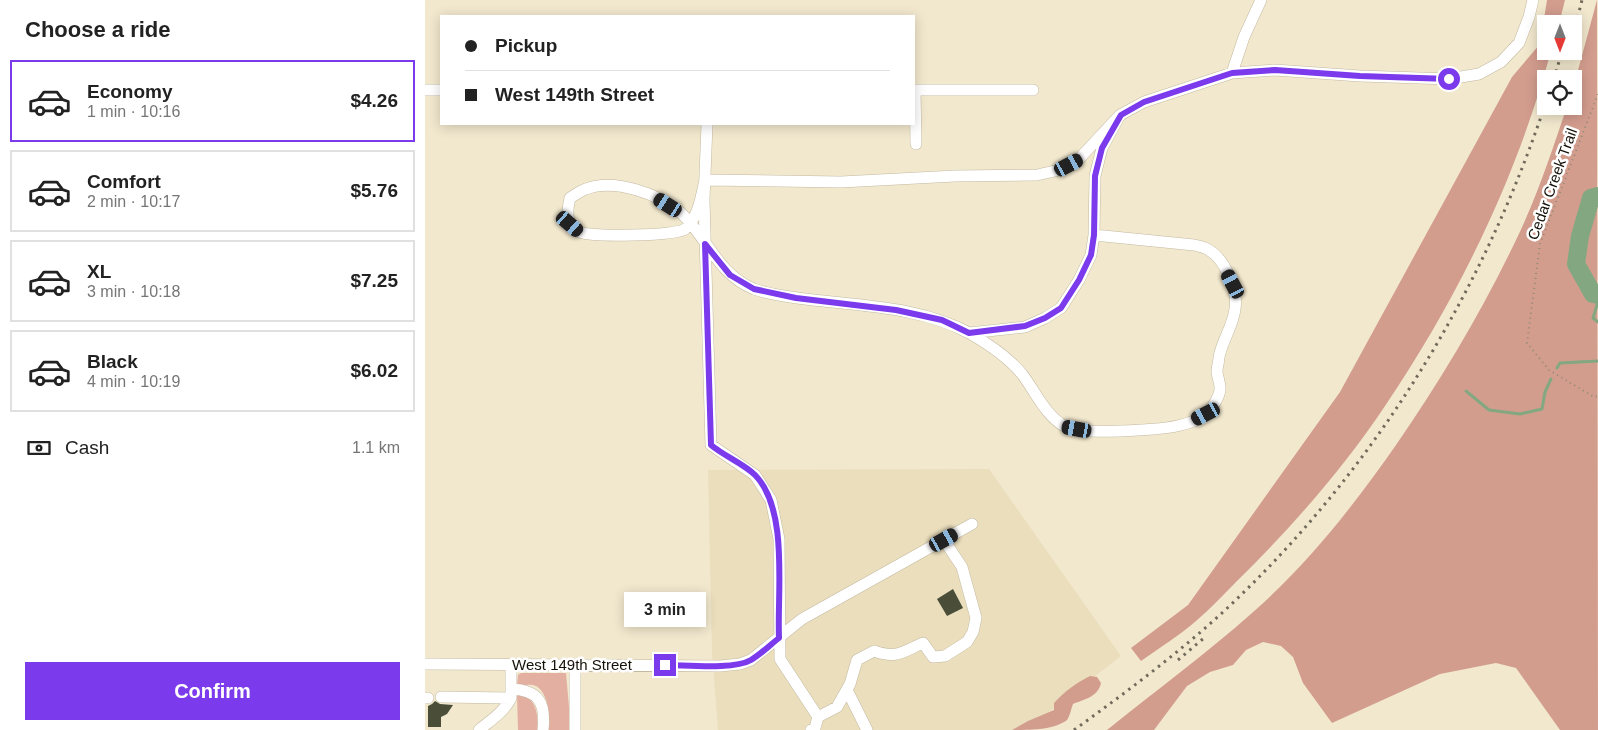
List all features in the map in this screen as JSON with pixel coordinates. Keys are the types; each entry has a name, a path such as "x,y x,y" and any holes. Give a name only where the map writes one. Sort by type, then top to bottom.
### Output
{"street":[{"path":"1232,73 1244,37 1261,0"},
{"path":"705,180 841,182 955,176 1037,175 1059,170 1078,160 1121,115 1144,102 1232,73 1275,70 1360,76 1449,79 1479,74 1501,62 1519,43 1533,0"},
{"path":"425,90 440,90"},
{"path":"916,144 915,90 1033,90"},
{"path":"969,333 1025,326 1045,318 1061,308 1079,280 1091,255 1094,235 1095,176 1102,148 1121,115"},
{"path":"707,125 705,244 711,445 755,475 771,500 779,539 780,659 818,717 815,728 811,730"},
{"path":"705,180 698,210 690,223 684,230 671,233 597,235 579,232 570,224 567,210 570,198 586,189 606,186 630,188 656,197 680,213 690,223 730,275 754,289 796,298 896,310 942,320 969,333 1005,356 1021,373 1051,414 1066,427 1087,431 1136,430 1176,426 1193,421 1206,414 1220,390 1217,371 1220,354 1236,309 1233,284 1223,263 1209,249 1194,245 1094,235"},
{"name":"West 149th Street","path":"425,664 720,666 740,664 751,660 802,619 972,524"},
{"path":"818,717 837,708 847,690 857,660 874,651 888,656 900,654 923,642 933,657 945,656 967,642 973,632 976,618 962,567 944,540"},
{"path":"479,730 504,710 511,693 511,664"},
{"path":"575,664 575,730"},
{"path":"441,698 528,690 534,693 543,714 543,730"},
{"path":"847,690 867,730"}],"path":[{"name":"Cedar Creek Trail","path":"1598,94 1540,244 1527,343 1549,370 1593,397 1598,396"}],"shaded area":[{"path":"1547,0 1565,0 1561,15 1545,15"},
{"path":"1597,0 1598,730 1560,730 1516,668 1496,663 1440,674 1332,723 1303,683 1293,657 1281,646 1263,642 1246,650 1233,665 1210,672 1187,686 1154,730 1107,730 1235,628 1292,575 1347,512 1413,420 1475,319 1503,267 1531,207 1564,115 1582,115 1582,70 1578,70 1581,60 1583,60 1583,52"},
{"path":"1537,48 1537,60 1548,60 1545,70 1537,70 1537,98 1503,190 1483,235 1437,323 1412,365 1352,452 1296,519 1256,562 1201,616 1183,632 1141,661 1131,648 1188,605 1340,392 1512,77"},
{"path":"989,469 1121,656 1040,719 1020,730 718,730 712,652 708,470"},
{"path":"521,673 566,673 571,730 549,730 549,713 544,694 534,685 517,685 518,675"},
{"path":"1090,676 1097,677 1101,683 1099,688 1090,697 1073,704 1067,720 1049,728 1012,730 1054,710 1054,703 1062,695 1075,684"},
{"path":"517,694 524,694 532,702 537,714 538,730 518,730"}],"building":[{"path":"953,589 963,608 947,616 937,599"},
{"path":"435,701 440,704 453,705 447,714 441,717 441,727 428,727 428,706"}],"waterway":[{"path":"1598,196 1591,198 1580,236 1576,264 1593,294 1598,295"},
{"path":"1598,302 1593,318 1598,322"},
{"path":"1557,368 1560,363 1598,361"},
{"path":"1466,391 1489,410 1520,414 1542,409 1545,392 1551,379"}],"railway":[{"path":"1578,15 1582,0"},
{"path":"1557,70 1559,60"},
{"path":"1074,730 1187,644 1222,613 1276,559 1327,502 1374,441 1416,378 1455,312 1489,244 1520,174 1541,115"},
{"path":"1178,660 1204,638"}],"route":[{"path":"665,665 720,666 740,664 751,660 779,638 779,539 771,500 755,475 711,445 705,244 730,275 754,289 796,298 896,310 942,320 969,333 1025,326 1045,318 1061,308 1079,280 1091,255 1094,235 1095,176 1102,148 1121,115 1144,102 1232,73 1275,70 1360,76 1449,79"}]}
